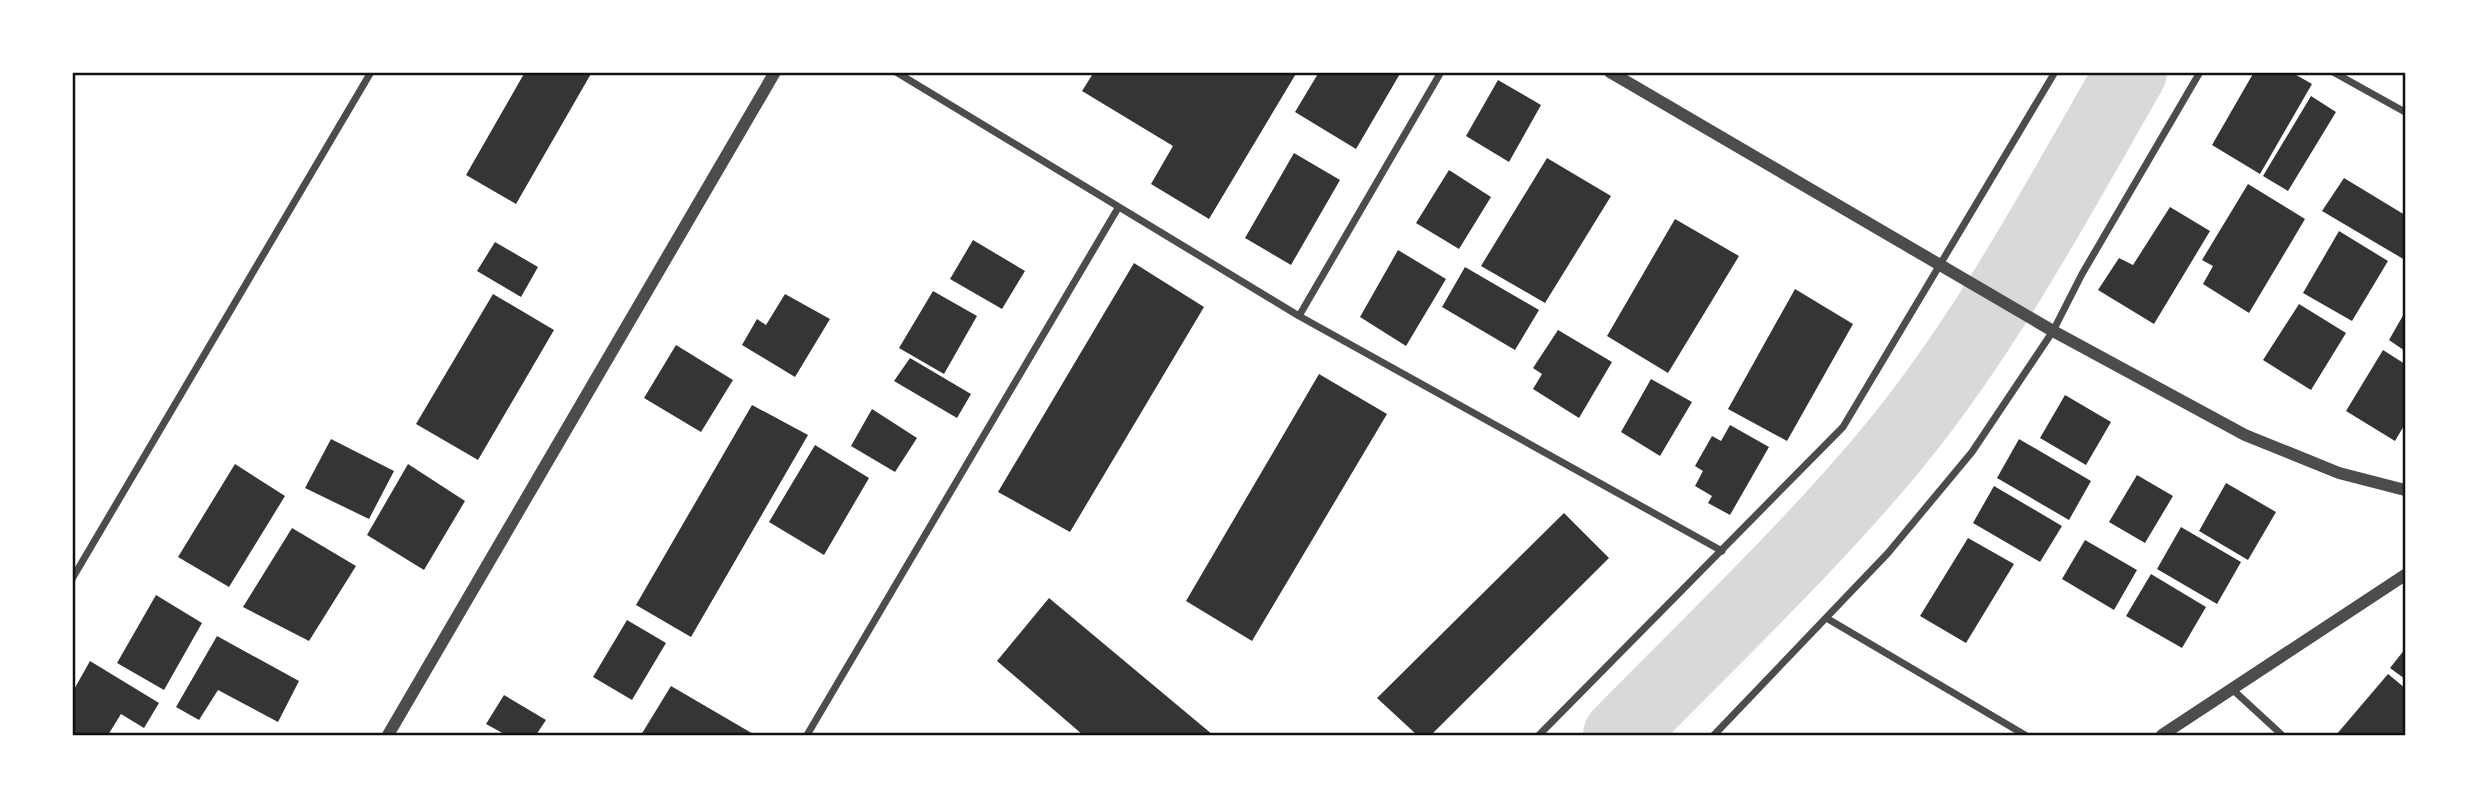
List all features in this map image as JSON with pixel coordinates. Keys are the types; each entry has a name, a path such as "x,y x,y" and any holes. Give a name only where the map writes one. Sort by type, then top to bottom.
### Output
{"street":[{"path":"72,579 371,72"},
{"path":"388,735 775,72"},
{"path":"896,72 1299,316 1722,551"},
{"path":"1299,316 1441,72"},
{"path":"1609,72 2053,331 2245,435 2339,473 2405,490"},
{"path":"1539,735 1843,427 2055,72"},
{"path":"1714,735 1828,619 1972,452 2053,331 2082,274 2200,72"},
{"path":"2333,72 2405,113"},
{"path":"811,734 1118,208"},
{"path":"2162,735 2405,575"},
{"path":"1828,619 2025,735"},
{"path":"2232,689 2281,735"}],"building":[{"path":"525,72 592,72 516,204 466,175"},
{"path":"1094,72 1297,72 1209,219 1151,184 1173,146 1082,91"},
{"path":"1319,72 1401,72 1356,149 1295,112"},
{"path":"2254,72 2291,72 2312,84 2260,174 2212,145"},
{"path":"1498,80 1541,105 1509,162 1466,136"},
{"path":"2311,96 2336,112 2288,191 2263,176"},
{"path":"1294,153 1340,180 1291,265 1245,238"},
{"path":"1547,158 1611,196 1545,303 1481,266"},
{"path":"1449,170 1491,197 1459,249 1416,223"},
{"path":"2344,178 2405,215 2405,260 2322,211"},
{"path":"2248,184 2305,219 2249,313 2203,284 2213,266 2202,260"},
{"path":"2170,207 2210,231 2154,324 2098,290 2119,258 2133,265"},
{"path":"1675,219 1739,256 1668,373 1607,336"},
{"path":"2339,231 2388,261 2352,321 2303,293"},
{"path":"973,240 1025,271 1002,309 950,279"},
{"path":"495,242 538,267 521,297 477,271"},
{"path":"1398,250 1446,279 1406,346 1360,317"},
{"path":"1134,263 1204,307 1070,532 998,492"},
{"path":"1465,267 1539,310 1515,350 1442,307"},
{"path":"1795,289 1853,324 1787,441 1728,409"},
{"path":"933,291 977,316 944,374 899,348"},
{"path":"493,294 554,330 478,460 416,424"},
{"path":"785,294 830,319 795,377 742,345 757,319 766,325"},
{"path":"2299,304 2346,333 2311,390 2263,360"},
{"path":"2405,312 2405,351 2389,340"},
{"path":"1558,330 1612,362 1579,418 1533,389 1542,374 1533,368"},
{"path":"676,345 733,380 701,432 644,398"},
{"path":"2383,350 2405,364 2405,424 2395,441 2346,411"},
{"path":"910,358 971,394 957,418 894,381"},
{"path":"1319,374 1387,414 1252,641 1186,601"},
{"path":"1651,379 1692,402 1660,456 1621,432"},
{"path":"2065,395 2111,422 2086,465 2040,438"},
{"path":"752,405 808,435 691,637 636,605"},
{"path":"872,409 917,438 895,472 851,446"},
{"path":"1730,425 1769,447 1730,515 1708,503 1712,496 1695,486 1703,471 1695,466 1712,436 1721,441"},
{"path":"331,439 394,471 369,519 305,488"},
{"path":"2019,439 2091,481 2069,520 1997,478"},
{"path":"815,445 869,478 824,555 769,522"},
{"path":"235,464 285,496 229,587 178,557"},
{"path":"408,464 465,501 424,570 367,535"},
{"path":"2137,475 2173,496 2145,543 2109,522"},
{"path":"2226,483 2276,512 2248,560 2199,531"},
{"path":"1994,486 2062,526 2040,562 1973,523"},
{"path":"1564,513 1609,558 1431,735 1417,735 1377,698"},
{"path":"2181,527 2241,562 2217,604 2157,569"},
{"path":"292,528 356,566 309,641 243,607"},
{"path":"1968,538 2014,564 1966,643 1920,616"},
{"path":"2085,540 2137,570 2114,610 2062,579"},
{"path":"2151,574 2206,607 2182,648 2126,616"},
{"path":"156,595 202,623 164,690 117,663"},
{"path":"1049,598 1213,735 1083,735 997,661"},
{"path":"627,620 666,643 632,700 593,677"},
{"path":"217,636 299,681 278,722 218,690 199,720 176,707"},
{"path":"2405,649 2405,679 2390,668"},
{"path":"90,661 159,703 144,728 121,714 108,735 72,735 72,693"},
{"path":"2388,674 2405,688 2405,735 2336,735"},
{"path":"671,686 755,735 641,735"},
{"path":"504,695 546,720 536,735 506,735 486,724"}],"waterway":[{"path":"1619,735 1816,534 1916,419 2014,274 2131,72"}]}
